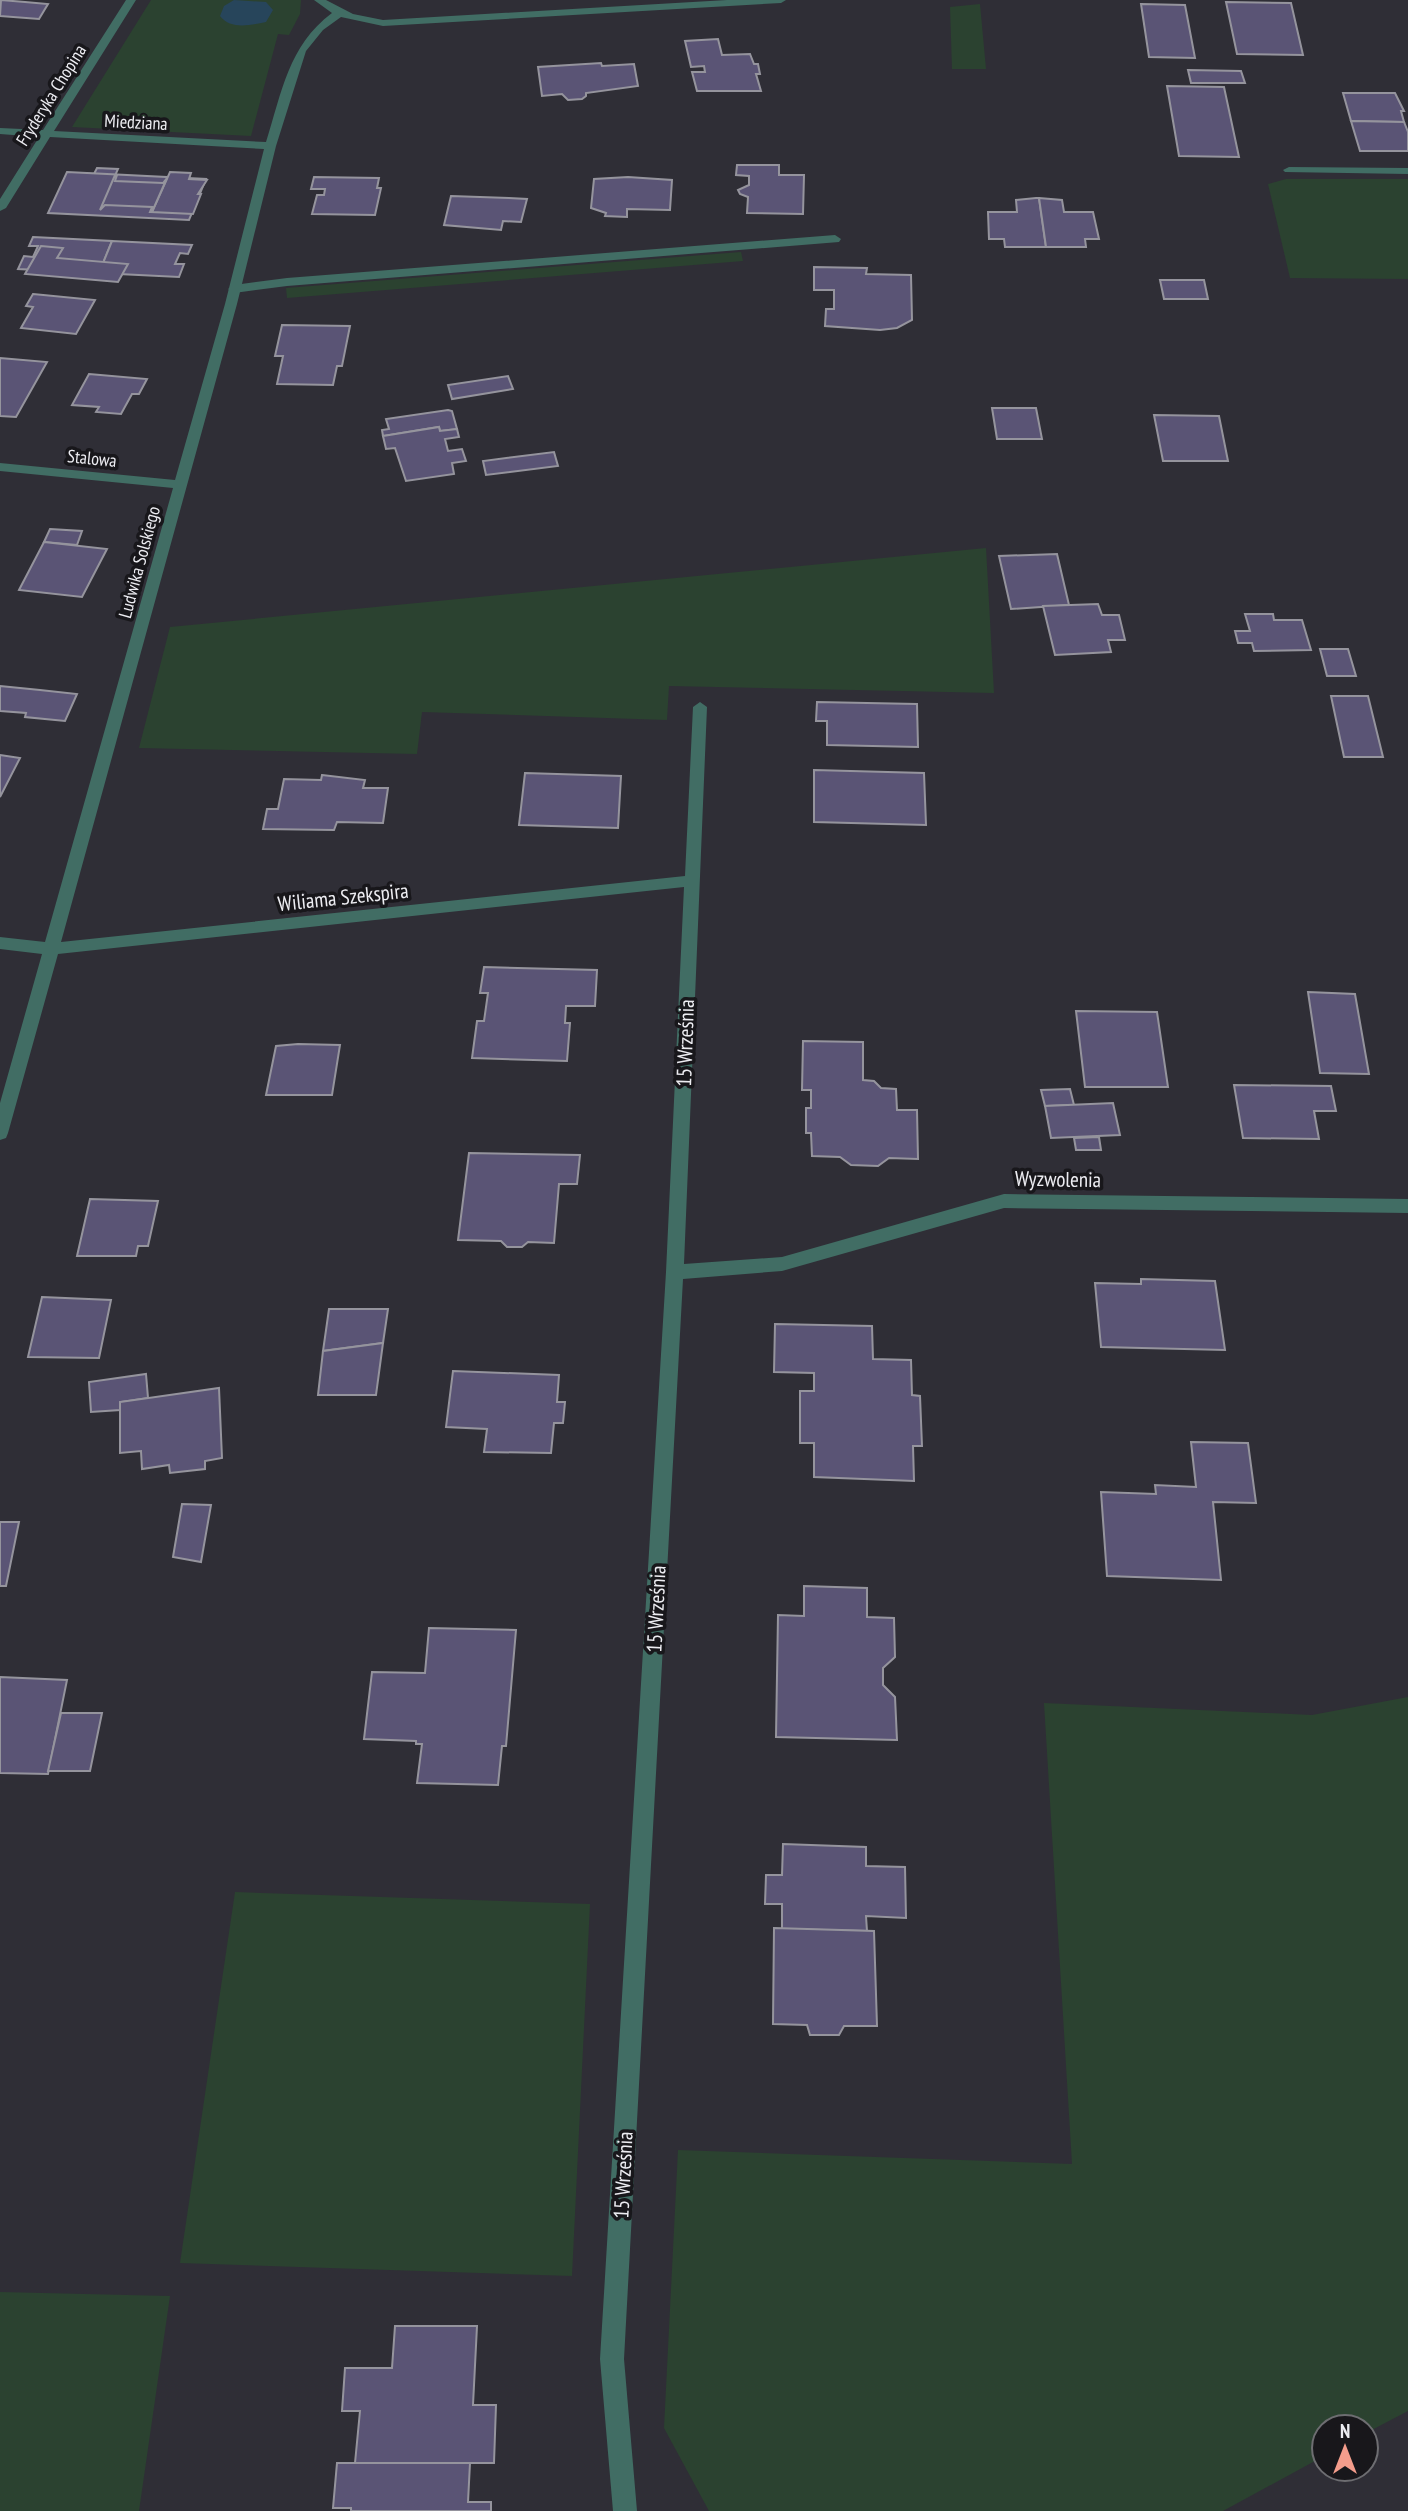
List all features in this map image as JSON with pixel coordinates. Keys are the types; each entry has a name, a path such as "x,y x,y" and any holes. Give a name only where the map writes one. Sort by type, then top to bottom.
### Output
{"street":[{"name":"Fryderyka Chopina","path":"0,208 131,0"},
{"path":"319,0 338,14 383,23 781,0"},
{"name":"Ludwika Solskiego","path":"0,1133 180,485 270,146 301,51 319,29 338,14"},
{"name":"Miedziana","path":"0,131 270,146"},
{"path":"1289,170 1408,171"},
{"path":"233,289 287,282 835,239"},
{"name":"Stalowa","path":"0,467 180,485"},
{"name":"15 Września","path":"625,2511 612,2359 675,1272 700,707"},
{"name":"Wiliama Szekspira","path":"0,943 52,949 691,881"},
{"name":"Wyzwolenia","path":"675,1272 782,1265 1004,1200 1408,1206"}],"green space":[{"path":"151,0 301,0 300,14 289,35 278,34 251,136 72,127"},
{"path":"980,4 986,69 952,69 950,7"},
{"path":"1286,179 1408,179 1408,279 1290,278 1268,184"},
{"path":"741,252 743,261 287,298 286,288"},
{"path":"986,548 994,693 669,686 667,720 422,712 417,754 139,748 170,627"},
{"path":"1408,1697 1408,2411 1380,2426 1380,2413 1310,2413 1310,2464 1223,2511 709,2511 664,2428 678,2150 1072,2164 1044,1703 1312,1715"},
{"path":"235,1892 590,1904 572,2276 180,2263"},
{"path":"0,2292 170,2296 139,2511 0,2511"}],"water":[{"path":"234,0 266,2 273,10 266,22 235,25 220,16 224,6"}],"building":[{"path":"1,0 48,4 39,19 0,16"},
{"path":"1226,2 1291,3 1303,55 1237,54"},
{"path":"1141,4 1185,5 1195,58 1149,57"},
{"path":"718,39 722,55 750,54 754,64 758,64 760,74 756,74 761,91 697,91 692,72 705,72 704,66 691,67 685,41"},
{"path":"601,63 602,66 634,64 638,86 586,93 582,99 568,100 562,94 542,96 538,67"},
{"path":"1188,70 1241,71 1245,83 1191,83"},
{"path":"1167,86 1224,87 1239,157 1179,156"},
{"path":"1343,93 1395,93 1404,111 1401,111 1404,122 1351,121"},
{"path":"1351,121 1404,122 1408,132 1408,151 1360,151"},
{"path":"737,165 779,165 779,175 804,175 803,214 747,213 748,197 740,194 738,190 749,185 749,176 736,175"},
{"path":"97,168 118,169 100,210 60,208 68,188 74,184 71,182 75,173 94,174"},
{"path":"67,172 206,179 189,220 48,213"},
{"path":"170,172 191,173 189,179 207,180 198,194 201,194 193,214 152,212"},
{"path":"115,175 115,181 163,183 167,178 152,212 152,207 105,205 100,210"},
{"path":"314,177 379,178 377,188 381,188 375,215 312,214 317,195 324,195 325,189 311,189"},
{"path":"628,177 672,180 670,210 627,209 627,217 605,216 606,213 591,208 594,179"},
{"path":"451,196 527,199 521,222 503,221 501,230 444,225"},
{"path":"1039,198 1046,247 1005,247 1004,239 989,239 988,212 1017,212 1016,200"},
{"path":"1039,198 1062,200 1064,212 1093,212 1099,239 1085,239 1086,247 1046,247"},
{"path":"33,237 112,241 99,273 18,269 24,256 33,257 38,246 29,246"},
{"path":"112,241 192,245 188,254 180,253 175,264 184,264 179,277 99,273"},
{"path":"41,246 63,248 57,258 128,264 118,282 25,274"},
{"path":"814,267 867,268 866,274 911,275 912,320 897,328 880,330 825,326 826,309 834,309 834,290 814,290"},
{"path":"1160,280 1204,280 1208,299 1164,299"},
{"path":"33,294 95,300 76,334 21,328 33,307 26,306"},
{"path":"282,325 350,326 342,366 337,366 333,385 277,384 283,356 275,356"},
{"path":"0,358 47,362 16,417 0,416"},
{"path":"89,374 147,379 139,394 132,394 121,414 96,412 99,407 72,405"},
{"path":"508,376 513,389 452,399 448,385"},
{"path":"992,408 1036,408 1042,439 997,439"},
{"path":"452,411 457,429 440,431 439,427 383,436 382,430 389,429 386,419"},
{"path":"1154,415 1219,416 1228,461 1163,461"},
{"path":"439,427 440,431 457,429 459,437 445,439 448,451 462,449 466,461 452,463 454,474 406,481 395,448 386,449 383,436"},
{"path":"554,452 558,466 486,475 483,461"},
{"path":"50,529 82,531 77,545 44,542"},
{"path":"44,542 107,549 82,597 19,590"},
{"path":"1057,554 1069,605 1011,609 999,556"},
{"path":"1098,604 1102,615 1119,615 1125,640 1108,640 1111,652 1055,655 1043,606"},
{"path":"1245,614 1273,614 1274,620 1302,620 1311,650 1254,651 1252,643 1238,643 1235,631 1250,631"},
{"path":"1320,649 1348,649 1356,676 1327,676"},
{"path":"0,686 77,694 65,721 25,717 26,713 0,711"},
{"path":"1331,696 1368,696 1383,757 1344,757"},
{"path":"817,702 917,704 918,747 827,745 827,721 816,721"},
{"path":"0,755 20,758 0,797"},
{"path":"814,770 924,773 926,825 814,822"},
{"path":"525,773 621,776 618,828 519,825"},
{"path":"322,775 365,780 363,788 388,788 383,823 337,822 334,830 263,829 267,809 278,809 284,779 321,780"},
{"path":"484,967 597,970 595,1006 566,1006 565,1023 570,1023 567,1061 472,1058 477,1021 484,1021 488,993 480,993"},
{"path":"1308,992 1355,994 1369,1074 1320,1073"},
{"path":"1076,1011 1157,1012 1168,1087 1085,1087"},
{"path":"803,1041 863,1042 863,1080 874,1081 881,1088 896,1089 897,1110 917,1110 918,1159 889,1158 878,1166 851,1165 840,1157 812,1156 811,1133 806,1133 806,1108 811,1108 811,1090 802,1090"},
{"path":"340,1045 332,1095 266,1095 276,1046"},
{"path":"1234,1085 1331,1086 1336,1111 1314,1111 1319,1139 1243,1138"},
{"path":"1070,1089 1074,1105 1045,1106 1041,1090"},
{"path":"1113,1103 1120,1135 1051,1138 1045,1106"},
{"path":"1099,1137 1101,1150 1076,1150 1074,1138"},
{"path":"469,1153 580,1155 577,1184 559,1184 554,1243 528,1242 522,1247 507,1247 501,1241 458,1240"},
{"path":"90,1199 158,1201 148,1246 138,1246 136,1256 77,1256"},
{"path":"1141,1279 1215,1281 1225,1350 1101,1347 1095,1283 1141,1284"},
{"path":"42,1297 111,1300 99,1358 28,1357"},
{"path":"329,1309 388,1309 383,1343 323,1351"},
{"path":"775,1324 872,1326 873,1359 911,1360 912,1395 920,1396 922,1446 913,1446 914,1481 814,1477 814,1443 800,1443 800,1391 814,1391 814,1373 774,1372"},
{"path":"383,1343 376,1395 318,1395 323,1351"},
{"path":"453,1371 559,1375 557,1402 565,1402 563,1423 554,1423 551,1453 484,1452 487,1429 446,1427"},
{"path":"146,1374 148,1398 120,1402 120,1410 91,1412 89,1382"},
{"path":"219,1388 222,1458 205,1461 205,1469 170,1473 169,1465 142,1469 141,1451 120,1453 120,1402"},
{"path":"1191,1442 1248,1443 1256,1503 1213,1502 1221,1580 1107,1576 1101,1492 1156,1494 1155,1485 1196,1487"},
{"path":"182,1504 211,1505 201,1562 173,1557"},
{"path":"0,1522 19,1522 6,1586 0,1586"},
{"path":"804,1586 867,1588 867,1617 894,1618 895,1657 883,1668 883,1685 895,1697 897,1740 776,1737 778,1615 804,1616"},
{"path":"429,1628 516,1630 506,1746 502,1746 498,1785 417,1783 422,1744 416,1744 416,1741 364,1739 372,1672 425,1673"},
{"path":"0,1677 67,1680 48,1774 0,1773"},
{"path":"61,1713 102,1713 90,1771 48,1771"},
{"path":"783,1844 866,1847 866,1866 905,1867 906,1918 866,1916 867,1931 782,1929 782,1904 765,1904 766,1875 782,1875"},
{"path":"774,1928 874,1931 877,2026 844,2026 839,2035 810,2035 807,2025 773,2024"},
{"path":"395,2326 477,2326 473,2405 496,2405 494,2463 355,2463 360,2411 342,2411 345,2368 392,2368"},
{"path":"337,2463 470,2463 468,2502 491,2502 491,2511 351,2511 351,2508 333,2508"}]}
